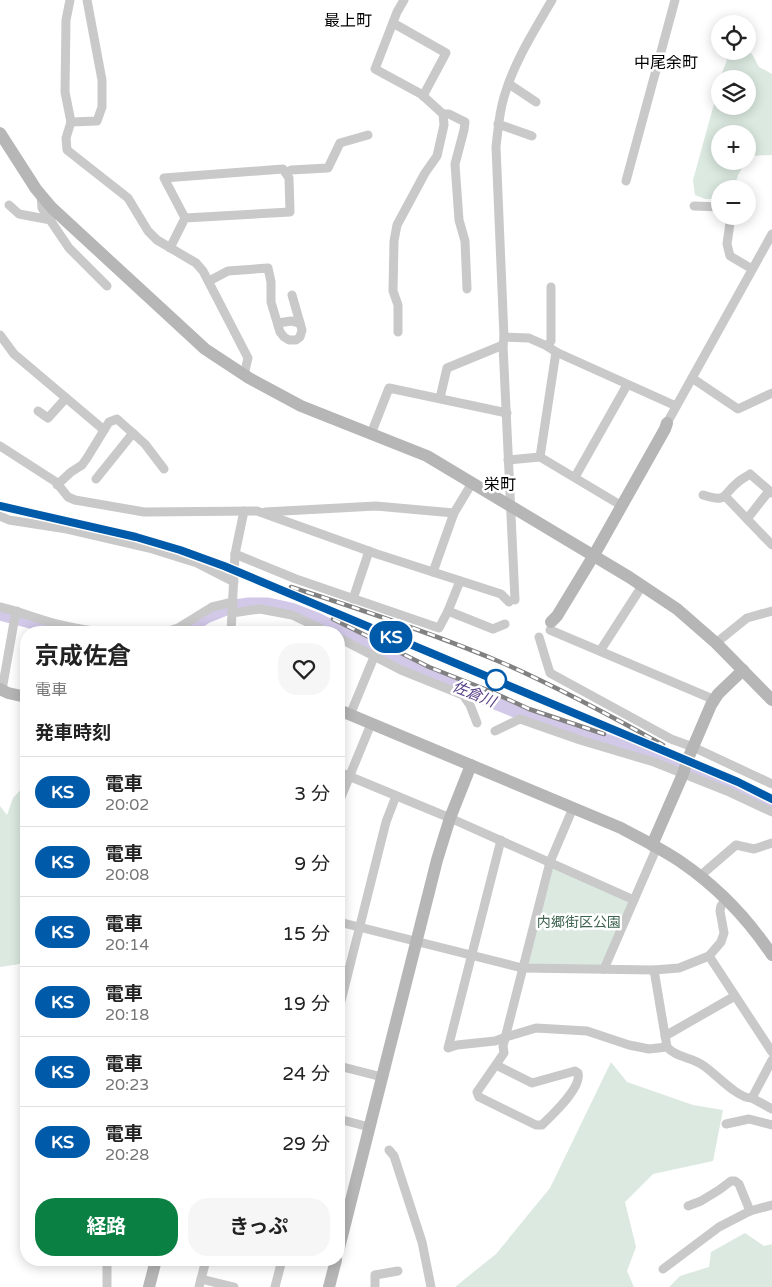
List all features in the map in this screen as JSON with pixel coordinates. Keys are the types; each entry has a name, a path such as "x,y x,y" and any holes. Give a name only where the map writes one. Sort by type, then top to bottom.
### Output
{"street":[{"path":"70,0 66,20 65,92 71,122 66,138 67,150 128,198 148,231 157,240 196,263 203,270 248,358 244,375"},
{"path":"71,122 97,121 102,106 102,80 87,0"},
{"path":"404,0 375,69 423,96 443,114 449,114 465,122 455,164 459,220 465,242 467,289"},
{"path":"260,512 370,551 502,594 512,601 511,506 496,147 498,124 508,84 524,48 552,0"},
{"path":"626,182 676,0"},
{"path":"393,23 446,52 423,96"},
{"path":"508,84 536,102"},
{"path":"398,332 398,305 393,291 396,225 425,172 437,156 444,125 443,114"},
{"path":"498,124 532,136"},
{"path":"286,173 291,170 328,168 340,144 368,134"},
{"path":"0,135 41,195 58,214 205,349 244,375 301,406 427,456 594,556 677,609 716,642 772,700"},
{"path":"283,169 289,178 290,212 185,218 164,178 283,169"},
{"path":"41,195 42,208 68,248 107,286"},
{"path":"9,205 19,214 51,220"},
{"path":"694,206 711,207"},
{"path":"170,248 185,218"},
{"path":"730,225 727,244 730,256 752,269"},
{"path":"715,700 600,651 550,626 594,556 772,234"},
{"path":"208,281 228,271 268,268 271,282 271,302 280,332 289,340 296,340 300,337 302,330 292,296"},
{"path":"547,346 551,341 551,287"},
{"path":"278,324 290,320 300,323"},
{"path":"0,335 14,354 104,430"},
{"path":"440,398 447,368 504,341 529,338 627,385 676,406"},
{"path":"540,457 556,352"},
{"path":"692,378 738,409 772,393"},
{"path":"574,477 627,385"},
{"path":"371,434 389,388 507,413"},
{"path":"38,411 48,418 66,398"},
{"path":"58,484 82,465 109,422 117,419 145,444 164,469"},
{"path":"96,479 133,433"},
{"path":"0,446 58,484 68,497 75,500 144,512 244,510 260,512 376,506 454,513"},
{"path":"508,460 540,457 622,506"},
{"path":"703,495 712,498 722,498 736,484 750,474 771,492 747,519"},
{"path":"433,572 454,513 472,483"},
{"path":"725,496 772,545"},
{"path":"231,626 235,554 244,510"},
{"path":"0,516 9,520 68,529 150,548 197,563 234,582"},
{"path":"353,599 370,551"},
{"path":"235,554 296,580 439,628 460,581"},
{"path":"600,651 642,586"},
{"path":"181,626 212,607 233,602"},
{"path":"0,607 62,626"},
{"path":"232,613 260,610 292,615 315,626"},
{"path":"17,611 1,689 20,696"},
{"path":"448,611 493,629 505,624"},
{"path":"716,642 747,618 772,611"},
{"path":"539,637 550,673 670,739 693,747 772,784"},
{"path":"345,641 401,670 463,695 470,705 477,723"},
{"path":"345,711 374,656"},
{"path":"604,969 634,900 693,747 718,694 743,670"},
{"path":"345,713 621,828 655,846 700,876 726,900 772,954"},
{"path":"495,731 520,719 580,740 654,762 727,791 772,812"},
{"path":"345,786 371,724"},
{"path":"345,1208 369,1128 437,860 450,818 471,765"},
{"path":"345,774 501,840 634,900"},
{"path":"345,984 386,822 396,796"},
{"path":"496,1065 532,1082 574,1072 578,1073 579,1077 570,1096 542,1125 536,1125 479,1097 477,1092 504,1053 503,1046 550,862 573,808"},
{"path":"501,840 448,1048 457,1045 495,1041 536,1028 587,1031 629,1045 649,1049 666,1047"},
{"path":"700,876 736,845 754,849 772,843"},
{"path":"345,924 522,968 654,970 679,968 709,956 722,942 724,933 720,911 721,906 726,900"},
{"path":"709,956 772,1052"},
{"path":"654,970 666,1047 670,1052 700,1062 735,1091 772,1109"},
{"path":"665,1036 735,996"},
{"path":"752,1098 772,1060"},
{"path":"345,1068 382,1077"},
{"path":"726,1124 749,1119 772,1125"},
{"path":"345,1122 369,1128"},
{"path":"389,1150 394,1156 422,1242 431,1287"},
{"path":"688,1206 719,1190 731,1181 735,1181 739,1184 750,1211"},
{"path":"663,1269 719,1227 750,1211 772,1205"},
{"path":"107,1266 107,1287"},
{"path":"149,1287 154,1266"},
{"path":"204,1266 200,1283 234,1287"},
{"path":"275,1287 280,1266"},
{"path":"329,1287 334,1266"},
{"path":"375,1287 375,1275 398,1271"}],"green space":[{"path":"727,60 755,60 759,67 772,74 772,155 756,156 756,125 711,125 711,170 741,170 737,180 711,180 711,199 705,199 695,195 693,180 711,115 756,115 756,70 723,70"},
{"path":"20,790 20,964 0,967 0,806 7,815 13,798"},
{"name":"内郷街区公園","path":"558,867 623,897 630,905 603,965 531,966 527,963 552,870"},
{"path":"611,1062 627,1082 693,1105 723,1110 713,1161 653,1174 625,1202 636,1247 627,1271 634,1287 455,1287 496,1254 550,1188"},
{"path":"745,1233 764,1246 772,1244 772,1287 669,1287 680,1276 709,1267 711,1252"}],"waterway":[{"name":"佐倉川","path":"191,626 206,616 226,608 249,605 268,605 291,610 329,626"},
{"name":"佐倉川","path":"0,613 49,626"},
{"name":"佐倉川","path":"345,634 408,667 520,712 668,762 757,798 772,807"}],"railway":[{"path":"0,506 135,537 180,550 224,566 738,782 772,799"},
{"path":"291,587 399,623 505,664 585,703 663,745"},
{"path":"333,619 429,667 529,709 604,734"}],"train":[{"name":"KS","path":"0,506 136,537 224,566 738,782 772,799"}],"district":[{"name":"最上町","path":"348,20"},
{"name":"中尾余町","path":"666,62"},
{"name":"栄町","path":"500,484"}]}
